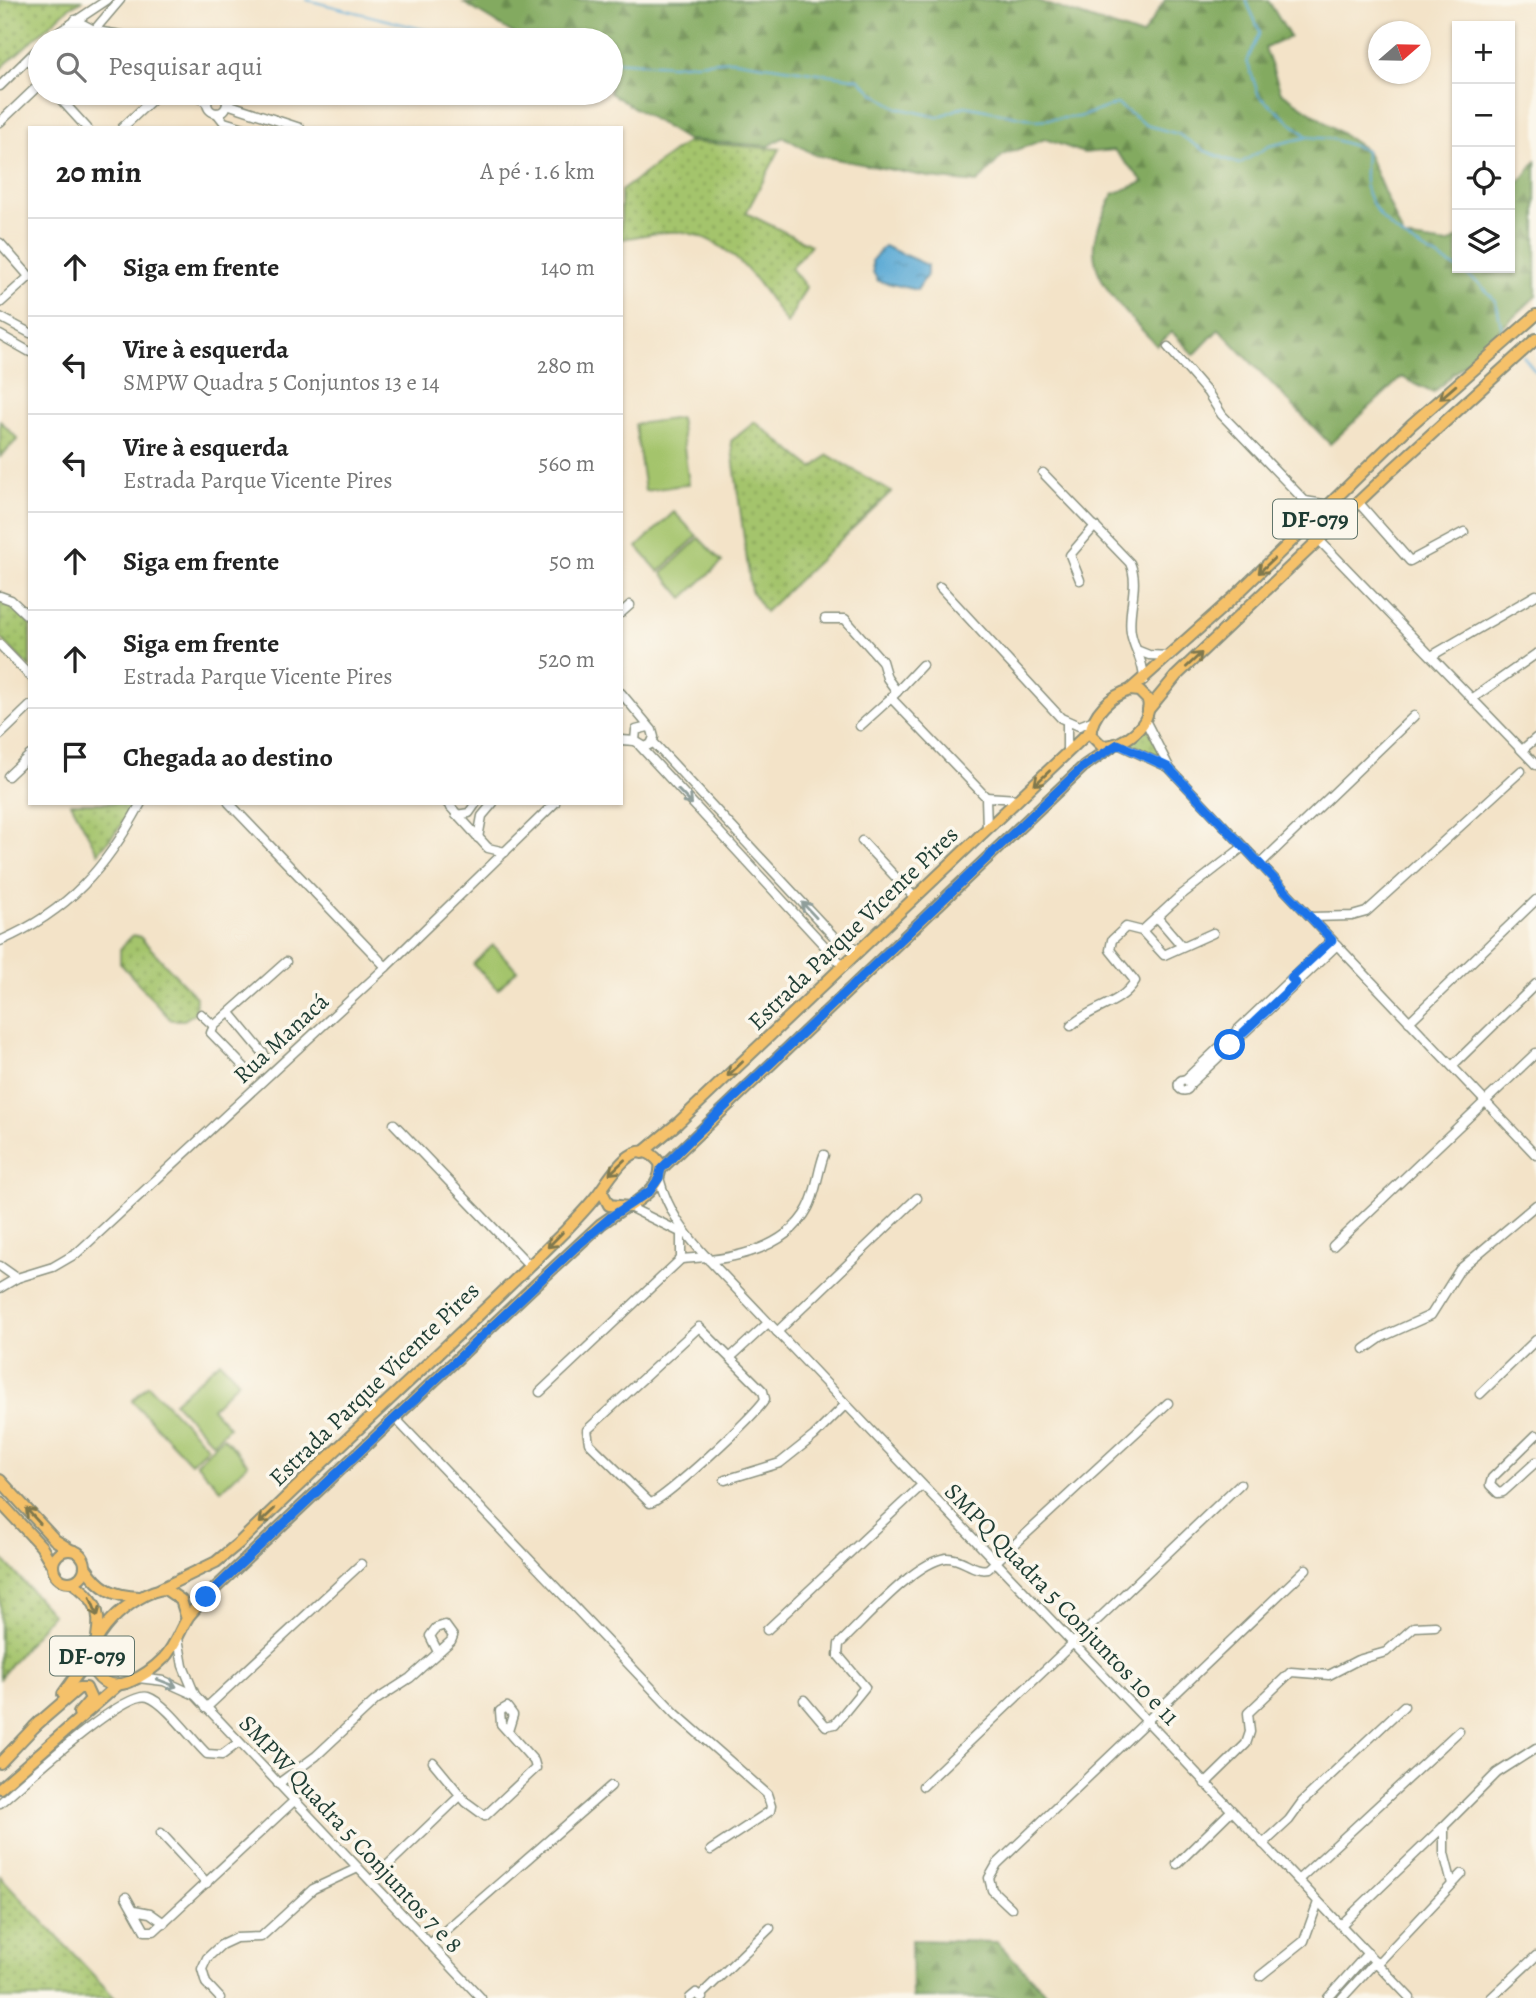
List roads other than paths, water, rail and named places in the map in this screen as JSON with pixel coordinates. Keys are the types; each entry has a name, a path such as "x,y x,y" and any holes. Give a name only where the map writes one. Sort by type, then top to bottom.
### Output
{"main road":[{"name":"DF-079","path":"1093,725 1109,701 1144,680 1396,440 1536,314"},
{"name":"DF-079","path":"1114,746 1135,733 1176,676 1532,343"},
{"path":"1396,440 1409,449 1408,457"},
{"path":"1130,690 1144,695 1149,705 1146,715"},
{"path":"1093,725 1098,744 1114,746"},
{"name":"Estrada Parque Vicente Pires","path":"642,1153 678,1123 862,950 1064,757 1093,725"},
{"name":"Estrada Parque Vicente Pires","path":"660,1174 1013,832 1084,766 1114,746"},
{"name":"DF-079","path":"601,1190 616,1166 642,1153"},
{"path":"642,1153 656,1158 660,1174"},
{"name":"DF-079","path":"627,1207 650,1191 660,1174"},
{"path":"601,1190 609,1205 627,1207"},
{"name":"Estrada Parque Vicente Pires","path":"160,1589 216,1562 239,1543 530,1265 601,1190"},
{"name":"Estrada Parque Vicente Pires","path":"187,1619 576,1247 627,1207"},
{"path":"0,1480 55,1539 68,1549 82,1554 86,1568 97,1584 108,1592 139,1597"},
{"path":"0,1502 41,1546 58,1578 72,1582 96,1604 100,1623 96,1641"},
{"path":"52,1565 55,1557 68,1549"},
{"path":"72,1582 81,1577 86,1568"},
{"name":"DF-079","path":"0,1763 73,1684 92,1654 96,1641 115,1617 139,1597 160,1589"},
{"path":"160,1589 181,1600 187,1619"},
{"name":"DF-079","path":"0,1788 119,1685 137,1678 165,1657 187,1619"},
{"name":"DF-079","path":"92,1654 96,1675 108,1685 119,1685"},
{"path":"34,1727 79,1688 86,1688 90,1693 91,1699 87,1705 51,1738 41,1752"}],"street":[{"path":"64,28 107,0"},
{"path":"98,28 120,0"},
{"path":"75,20 90,28"},
{"path":"0,88 28,59"},
{"path":"0,122 28,95"},
{"path":"66,105 85,126"},
{"path":"124,126 146,105"},
{"path":"209,105 210,111 217,113 224,122 237,126"},
{"path":"217,113 224,110 226,105"},
{"path":"229,105 294,126"},
{"path":"0,116 14,109"},
{"path":"0,243 28,275"},
{"path":"0,303 28,277"},
{"path":"0,317 28,332"},
{"path":"0,335 28,351"},
{"path":"1168,347 1208,393 1222,415 1305,501 1330,505"},
{"path":"1042,473 1096,526 1132,567 1131,634 1139,651 1144,680"},
{"path":"1300,534 1305,501"},
{"path":"1359,503 1410,561 1464,533"},
{"path":"1080,580 1070,555 1096,526"},
{"path":"1320,541 1433,655 1536,765"},
{"path":"940,587 1067,724 1069,747 1064,757"},
{"path":"1433,655 1536,595"},
{"path":"0,597 11,600 28,616"},
{"path":"623,610 630,605"},
{"path":"825,619 845,619 883,661 894,695 986,797 986,829"},
{"path":"0,645 28,674"},
{"path":"1139,651 1149,655 1170,656"},
{"path":"1473,698 1536,654"},
{"path":"860,726 922,665"},
{"path":"623,696 654,734 653,742 647,747 623,740"},
{"path":"0,735 28,708"},
{"path":"1146,715 1168,767 1536,1155"},
{"path":"1260,864 1414,716"},
{"path":"1067,724 1093,725"},
{"path":"648,727 638,728 634,734 637,744 844,967"},
{"path":"1522,750 1536,738"},
{"path":"653,742 838,941 862,950"},
{"path":"1114,746 1168,767"},
{"path":"8,776 28,757"},
{"path":"1311,917 1352,916 1366,912 1521,771"},
{"path":"986,797 1018,799"},
{"path":"0,941 38,925 89,880 116,849 140,805"},
{"path":"231,805 386,967"},
{"path":"449,805 488,848 505,852"},
{"path":"456,814 469,813 474,805"},
{"path":"478,838 482,816 491,805"},
{"name":"Rua Manacá","path":"0,1288 17,1278 53,1267 77,1253 386,967 553,805"},
{"path":"862,841 915,898"},
{"path":"488,848 489,867"},
{"path":"1142,931 1243,848"},
{"path":"1409,1022 1536,900"},
{"path":"1157,917 1181,945"},
{"path":"1070,1026 1085,1014 1116,1000 1131,989 1135,981 1112,954 1110,945 1126,927 1142,931 1164,954 1213,933"},
{"path":"1188,1082 1334,942"},
{"path":"230,1013 264,1054 264,1060 250,1073 211,1032 214,1026 286,962"},
{"path":"1452,1066 1536,984"},
{"path":"201,1014 214,1026"},
{"path":"1333,1246 1536,1053"},
{"path":"394,1124 530,1265"},
{"path":"681,1259 708,1259 754,1252 785,1233 808,1209 824,1155"},
{"name":"SMPQ Quadra 5 Conjuntos 10 e 11","path":"660,1174 668,1207 685,1234 1410,1998"},
{"path":"777,1332 917,1198"},
{"path":"1365,1349 1381,1337 1431,1315 1460,1269 1536,1205"},
{"name":"SMPQ Quadra 5 Conjuntos 10 e 11","path":"627,1207 685,1234"},
{"path":"540,1392 681,1259 685,1234"},
{"path":"0,1266 17,1278"},
{"path":"731,1357 768,1323"},
{"path":"696,1328 706,1331 731,1357 763,1391 763,1404 660,1500 653,1504 647,1502 589,1443 586,1434 589,1426 696,1328"},
{"path":"1480,1394 1536,1340"},
{"path":"804,1700 826,1726 835,1724 865,1687 838,1655 839,1644 903,1584 932,1562 957,1559 982,1570 996,1562 1168,1403"},
{"path":"725,1480 780,1463 814,1436 845,1405"},
{"path":"395,1418 642,1679 767,1794 770,1811 711,1850"},
{"path":"1536,1435 1492,1478 1490,1485 1498,1493 1503,1492 1536,1462"},
{"path":"923,1786 1240,1483"},
{"path":"767,1630 922,1485"},
{"path":"206,1708 361,1564"},
{"path":"1011,1908 992,1890 989,1878 997,1864 1306,1569"},
{"path":"1205,1784 1246,1744 1250,1732 1248,1713 1283,1677 1297,1670 1329,1675 1358,1660 1386,1652 1415,1627 1434,1626"},
{"name":"SMPW Quadra 5 Conjuntos 7 e 8","path":"178,1638 183,1666 195,1695 481,1998"},
{"path":"278,1784 316,1756 376,1700 410,1678 438,1652"},
{"name":"SMPW Quadra 5 Conjuntos 7 e 8","path":"137,1678 164,1681 195,1695"},
{"path":"0,1803 98,1721 127,1701 140,1696 153,1699 207,1754 222,1755 238,1743"},
{"path":"1263,1844 1289,1820 1301,1802 1404,1706"},
{"path":"433,1762 460,1796 481,1816 485,1816 536,1768 534,1761 508,1731"},
{"path":"1298,1880 1460,1731"},
{"path":"1340,1925 1497,1773 1536,1748"},
{"path":"429,1944 611,1786"},
{"path":"371,1881 460,1796"},
{"path":"126,1897 148,1932 164,1923 294,1801"},
{"path":"1177,1864 1231,1811"},
{"path":"1444,1826 1444,1853 1452,1884"},
{"path":"161,1833 207,1883"},
{"path":"220,1998 202,1975 206,1958 221,1945 236,1938 261,1937 313,1889 358,1868"},
{"path":"1342,1998 1462,1874"},
{"path":"1260,1976 1304,1941 1318,1902"},
{"path":"134,1910 150,1913 164,1923"},
{"path":"690,1998 694,1993 702,1996 770,1928"},
{"path":"1328,1998 1368,1953"},
{"path":"1491,1998 1536,1956"}],"water":[{"path":"884,246 927,265 927,275 917,290 878,281 873,272 872,260"}],"waterway":[{"path":"307,0 418,28"},
{"path":"1246,0 1260,32 1247,61 1259,96 1308,137 1332,139 1366,150 1365,184 1375,208 1388,225 1404,238 1477,282 1495,301 1506,336"},
{"path":"623,62 672,65 731,60 859,79 875,94 898,108 938,117 965,106 1036,120 1079,117 1117,104 1146,125 1178,134 1205,151 1239,164 1269,146 1308,137"},
{"path":"1523,356 1536,372"}]}
